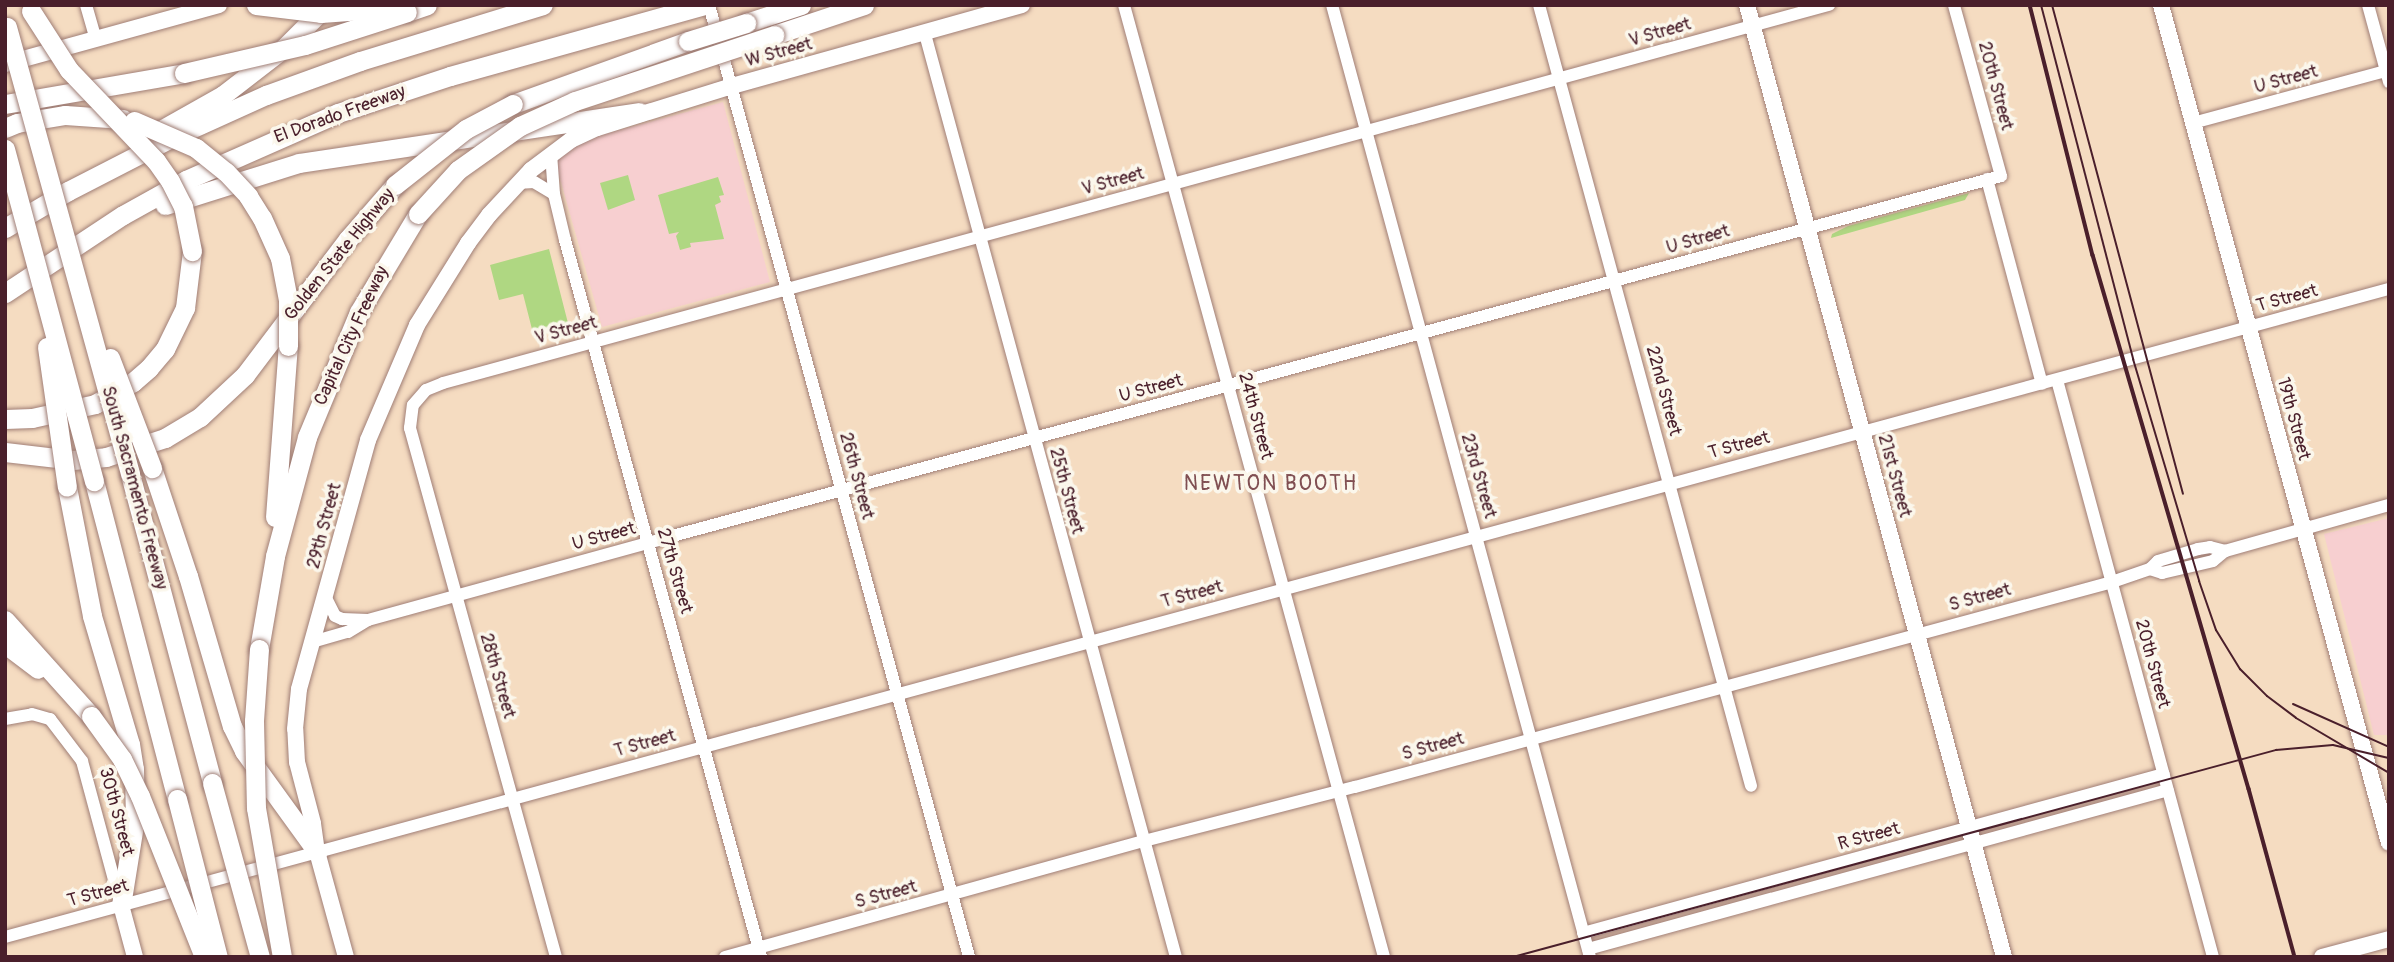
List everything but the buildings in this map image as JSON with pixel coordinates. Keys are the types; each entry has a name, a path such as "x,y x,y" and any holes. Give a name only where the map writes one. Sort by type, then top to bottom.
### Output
{"highway":[{"path":"256,5 321,13 427,5"},
{"path":"68,191 160,129 223,95 285,47 327,5"},
{"path":"5,228 68,191 175,136 266,95 360,61 543,5"},
{"name":"El Dorado Freeway","path":"5,293 123,215 231,158 338,113 450,76 704,5"},
{"name":"Golden State Highway","path":"5,452 61,459 106,457 165,438 200,417 246,376 348,239 395,185 466,129 513,104 688,41 802,5"},
{"name":"Capital City Freeway","path":"282,957 256,808 254,721 259,649 275,556 307,437 333,368 388,258 418,214 458,170 500,138 532,120 575,101 864,5"},
{"path":"5,419 32,418 94,404 149,368 165,349 185,308 192,251 183,206 170,181 156,161 69,70 30,8"},
{"path":"5,104 184,73 305,45 407,8"},
{"name":"South Sacramento Freeway","path":"6,24 131,474 260,957"},
{"path":"123,215 299,163 639,112"},
{"path":"5,128 65,115 96,115 134,121 196,148 226,172 248,196 270,233 280,258 288,300 288,346 275,504 275,556"},
{"name":"South Sacramento Freeway","path":"5,149 218,957"},
{"path":"69,249 152,468 188,576 232,726 244,751 317,852"},
{"path":"36,263 66,487 92,616 130,744 134,769 135,819 121,905"},
{"path":"5,620 48,665 114,746 135,785 204,957"},
{"path":"5,644 28,660 91,716"}],"main road":[{"path":"5,64 219,5"},
{"name":"W Street","path":"551,154 581,135 639,112 1023,5"},
{"name":"21st Street","path":"1747,5 2004,957"},
{"name":"19th Street","path":"2161,5 2389,843"},
{"name":"29th Street","path":"346,957 317,852 313,823 297,762 295,738 299,689 368,440 403,356 447,273 489,215 517,183 551,154"},
{"name":"30th Street","path":"121,905 135,957"},
{"path":"2322,957 2389,939"}],"street":[{"path":"86,5 96,39"},
{"name":"26th Street","path":"709,5 969,957"},
{"name":"24th Street","path":"1124,5 1384,957"},
{"name":"23rd Street","path":"1332,5 1589,953"},
{"name":"22nd Street","path":"1539,5 1751,786"},
{"name":"V Street","path":"413,405 421,394 434,386 1829,5"},
{"name":"20th Street","path":"1954,5 2001,176"},
{"path":"2368,5 2388,74"},
{"name":"25th Street","path":"925,34 1176,957"},
{"name":"U Street","path":"2193,123 2388,74"},
{"name":"27th Street","path":"551,154 554,194 760,952"},
{"name":"U Street","path":"312,642 348,632 368,621 456,596 2001,176"},
{"path":"1987,179 2042,384"},
{"path":"517,183 534,181 554,194"},
{"name":"T Street","path":"5,937 2389,289"},
{"name":"20th Street","path":"2057,380 2213,957"},
{"name":"28th Street","path":"413,405 410,428 556,957"},
{"name":"S Street","path":"725,957 760,952 1144,841 2112,582 2150,569 2158,561 2210,547 2225,551 2389,505"},
{"path":"325,596 327,605 342,620 368,621"},
{"name":"30th Street","path":"12,717 32,714 50,719 82,761 121,905"},
{"name":"R Street","path":"1589,953 2164,774"},
{"name":"R Street","path":"1583,933 1971,835 2168,790"}],"shaded area":[{"path":"723,102 770,282 602,327 557,168 558,159 565,151 598,136"},
{"path":"2389,518 2389,735 2374,735 2324,534"}],"green space":[{"path":"628,175 635,200 608,210 600,183"},
{"path":"718,177 724,195 719,196 721,202 715,205 724,239 690,243 691,247 680,250 676,236 679,232 669,234 658,195"},
{"path":"1969,193 1965,200 1831,238 1832,234 1848,226"},
{"path":"549,249 569,327 534,337 523,294 499,300 490,265"}],"tram line":[{"path":"2041,5 2133,359 2216,630 2240,669 2267,696 2296,718 2389,773"},
{"path":"2052,5 2183,494"},
{"path":"2293,704 2389,747"},
{"path":"1513,957 2276,750 2333,745 2389,758"}],"railway":[{"path":"2030,5 2093,255 2249,789 2295,957"}],"district":[{"name":"NEWTON BOOTH","path":"1271,484"}]}
